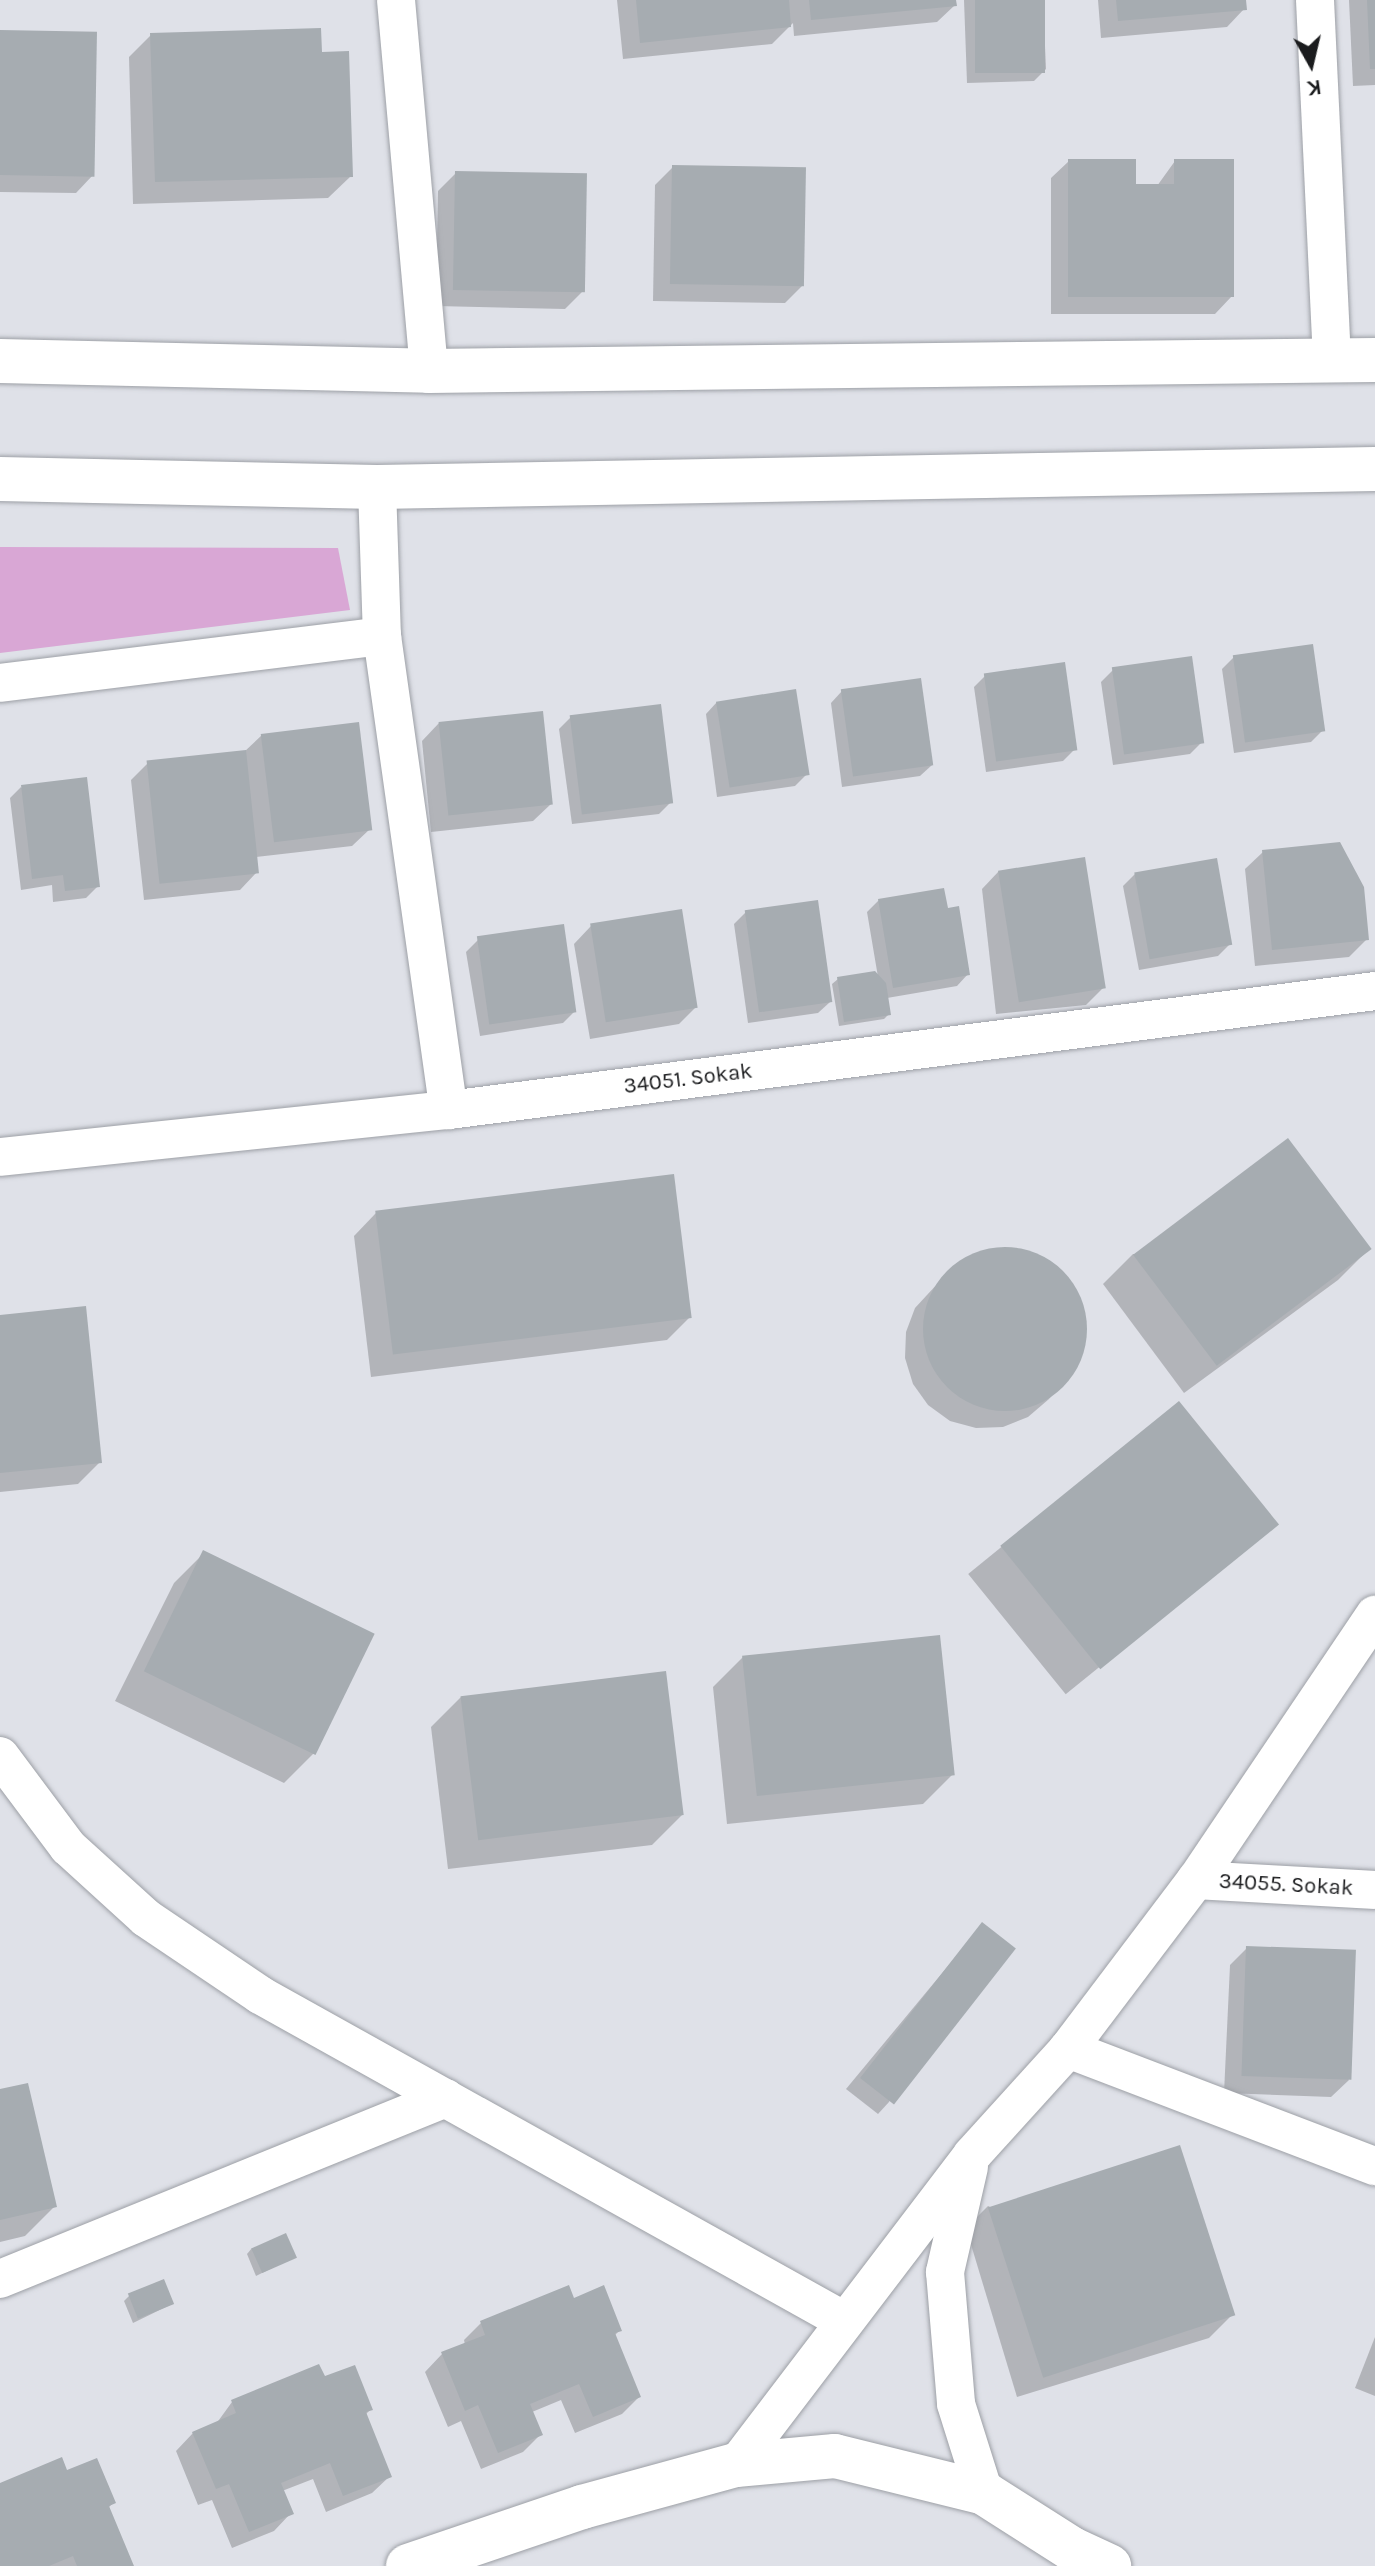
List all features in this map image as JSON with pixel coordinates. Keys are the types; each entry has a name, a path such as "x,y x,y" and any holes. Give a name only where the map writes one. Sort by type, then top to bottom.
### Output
{"main road":[{"path":"0,361 429,371 1375,360"},
{"path":"0,479 377,487 1375,469"},
{"path":"408,2566 582,2507 736,2465 835,2456 984,2493 1081,2560"}],"street":[{"path":"396,0 429,371"},
{"path":"1315,0 1332,360"},
{"path":"377,487 382,636 449,1110"},
{"path":"0,683 382,636"},
{"name":"34051. Sokak","path":"0,1157 449,1110 1375,991"},
{"path":"736,2465 843,2320 972,2155 1068,2049 1196,1880 1375,1615"},
{"path":"0,1756 68,1847 146,1918 260,1995 843,2320"},
{"name":"34055. Sokak","path":"1196,1880 1375,1890"},
{"path":"1068,2049 1375,2166"},
{"path":"0,2279 446,2098"},
{"path":"972,2155 945,2272 956,2404 984,2493"}],"shaded area":[{"path":"0,547 338,548 350,610 0,653"}],"building":[{"path":"636,0 789,0 791,27 640,43"},
{"path":"809,0 956,0 957,6 811,20"},
{"path":"975,0 1045,0 1045,73 975,73"},
{"path":"1116,0 1246,0 1247,10 1118,21"},
{"path":"1367,0 1375,0 1375,69 1370,69"},
{"path":"321,28 322,52 349,51 353,177 155,182 150,33"},
{"path":"0,30 97,32 94,177 0,175"},
{"path":"1068,159 1136,159 1136,184 1174,184 1174,159 1234,159 1234,297 1068,297"},
{"path":"672,165 806,167 804,286 670,284"},
{"path":"455,171 587,173 585,292 453,290"},
{"path":"1313,644 1325,731 1245,742 1233,655"},
{"path":"1192,656 1204,743 1124,754 1112,667"},
{"path":"1065,662 1077,750 996,762 984,673"},
{"path":"921,678 933,765 853,776 841,689"},
{"path":"796,689 810,775 730,788 716,702"},
{"path":"661,704 673,803 582,814 570,715"},
{"path":"543,711 553,804 448,815 439,722"},
{"path":"359,722 372,830 274,842 261,734"},
{"path":"246,750 259,873 160,884 147,760"},
{"path":"87,777 100,887 65,891 63,875 32,879 21,785"},
{"path":"1340,842 1364,887 1369,940 1272,950 1262,850"},
{"path":"1085,857 1106,988 1019,1002 998,871"},
{"path":"1217,858 1232,945 1150,959 1134,873"},
{"path":"944,888 948,908 959,906 970,975 893,988 878,899"},
{"path":"818,900 832,1002 759,1012 745,910"},
{"path":"682,909 698,1008 606,1022 590,924"},
{"path":"564,924 576,1012 489,1024 477,936"},
{"path":"875,971 886,983 891,1015 844,1022 837,977"},
{"path":"1288,1138 1372,1249 1217,1366 1133,1255"},
{"path":"674,1174 692,1318 393,1355 375,1211"},
{"path":"1005,1247 1037,1253 1063,1271 1081,1297 1087,1329 1081,1361 1063,1387 1037,1405 1005,1411 973,1405 947,1387 929,1361 923,1329 929,1297 947,1271 973,1253"},
{"path":"86,1306 102,1463 0,1473 0,1315"},
{"path":"1179,1401 1279,1525 1100,1669 1000,1546"},
{"path":"203,1550 375,1634 315,1755 144,1671"},
{"path":"940,1635 955,1775 757,1796 742,1656"},
{"path":"666,1671 684,1815 478,1840 461,1696"},
{"path":"982,1922 1016,1948 894,2104 860,2078"},
{"path":"1246,1946 1356,1950 1351,2080 1241,2076"},
{"path":"28,2083 57,2207 0,2220 0,2089"},
{"path":"1180,2145 1235,2315 1043,2378 988,2207"},
{"path":"286,2233 297,2258 262,2273 251,2248"},
{"path":"164,2279 174,2304 138,2319 128,2294"},
{"path":"569,2285 574,2298 604,2285 622,2331 615,2333 641,2397 593,2417 579,2384 530,2404 543,2435 498,2453 478,2405 465,2411 441,2352 485,2335 480,2321"},
{"path":"319,2364 325,2376 355,2365 373,2410 366,2412 392,2477 343,2496 330,2463 281,2483 294,2514 249,2532 229,2484 216,2489 192,2432 236,2413 231,2400"},
{"path":"62,2457 67,2470 97,2458 116,2503 109,2506 134,2566 77,2566 73,2556 49,2566 0,2566 0,2483"}]}
